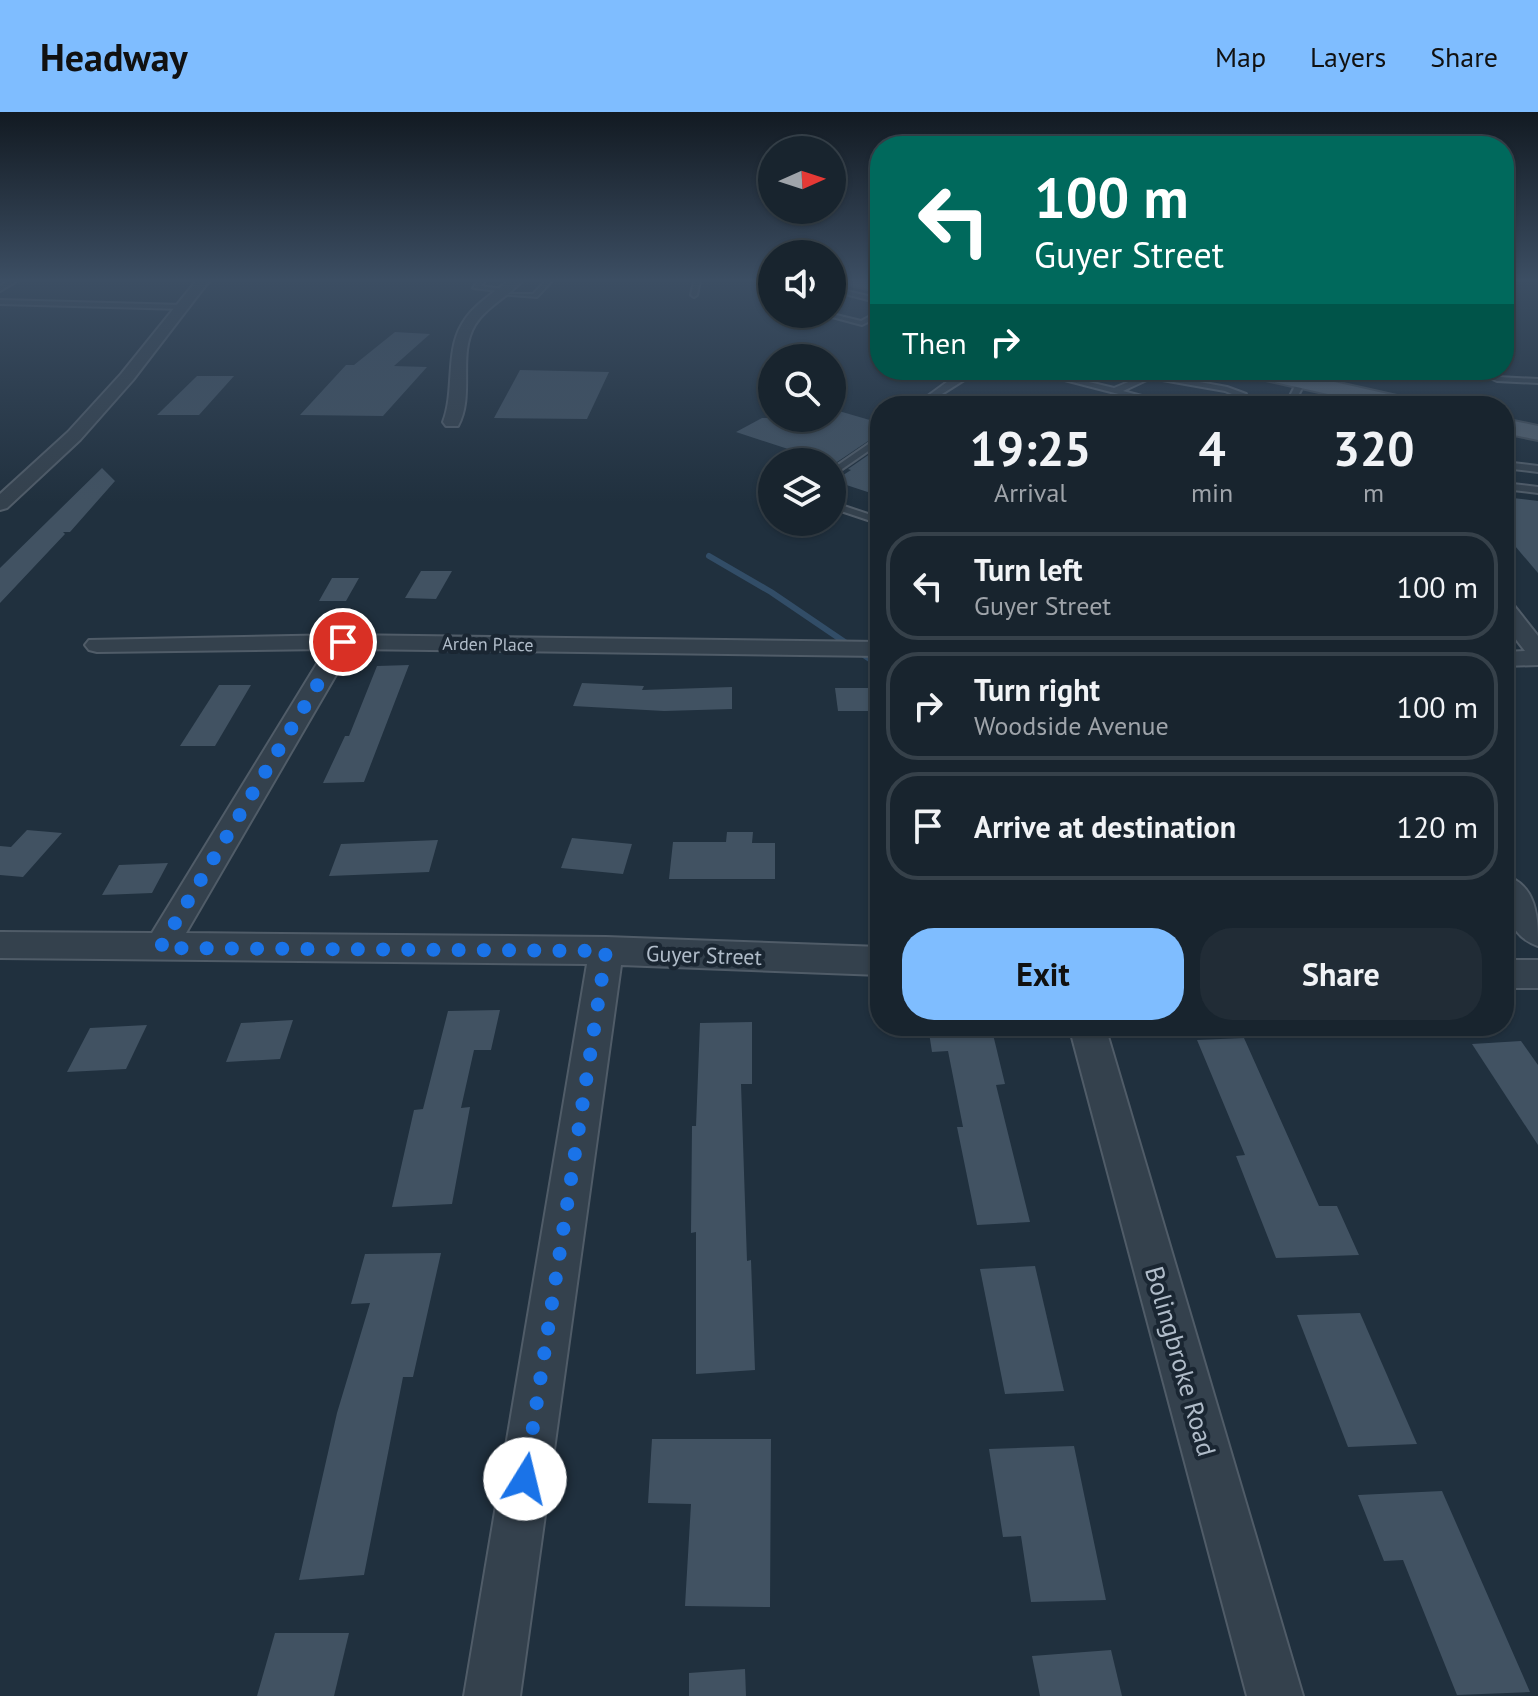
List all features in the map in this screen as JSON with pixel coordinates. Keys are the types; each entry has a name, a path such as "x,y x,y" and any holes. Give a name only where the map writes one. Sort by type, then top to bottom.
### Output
{"main road":[{"path":"1319,380 1376,396"},
{"path":"1514,428 1538,433"}],"street":[{"path":"0,504 74,436 143,355"},
{"path":"452,422 461,391 463,355"},
{"path":"1514,621 1538,652"},
{"path":"160,948 343,642"},
{"name":"Arden Place","path":"97,645 343,642 870,649"},
{"path":"1514,659 1538,658"},
{"path":"1514,901 1538,933"},
{"name":"Guyer Street","path":"0,945 606,951 870,961"},
{"path":"492,1696 606,951"},
{"path":"1514,974 1538,974"},
{"name":"Bolingbroke Road","path":"1090,1036 1275,1696"}],"lane":[{"path":"932,396 956,380"},
{"path":"1085,380 1135,396"},
{"path":"1115,391 1139,380"},
{"path":"1178,380 1227,389 1243,396"},
{"path":"1514,380 1538,381"},
{"path":"846,463 870,446"},
{"path":"1514,466 1538,469"},
{"path":"1514,487 1538,490"},
{"path":"846,510 870,518"}],"building":[{"path":"367,355 406,355 394,366 427,367 383,416 300,415 346,365 354,365"},
{"path":"520,370 609,372 587,419 494,418"},
{"path":"197,376 234,376 199,415 157,415"},
{"path":"846,413 870,420 870,440 846,456 846,448 785,448 736,432 758,420 758,432 846,432"},
{"path":"870,454 870,493 846,485 846,473 851,470 848,469"},
{"path":"102,468 115,481 70,532 63,532 65,534 0,603 0,568"},
{"path":"1514,498 1538,501 1538,573 1514,545"},
{"path":"421,571 452,571 436,599 405,598"},
{"path":"332,578 359,578 346,601 319,601"},
{"path":"409,665 364,782 323,783 345,736 349,736 377,666"},
{"path":"582,683 644,686 642,690 732,687 732,709 664,711 573,706"},
{"path":"219,685 251,685 215,746 180,746"},
{"path":"835,688 870,688 870,711 838,711"},
{"path":"27,830 62,833 23,877 0,875 0,846 11,847"},
{"path":"727,832 753,832 752,843 775,843 775,879 669,879 673,842 726,842"},
{"path":"572,838 632,844 623,874 561,868"},
{"path":"438,840 429,872 329,876 341,844"},
{"path":"168,863 152,893 102,895 119,865"},
{"path":"500,1010 491,1050 474,1050 461,1108 470,1107 452,1204 392,1207 414,1110 423,1109 448,1011"},
{"path":"293,1020 280,1059 226,1062 241,1023"},
{"path":"752,1022 752,1084 741,1084 747,1261 751,1260 755,1370 696,1374 696,1232 691,1233 692,1126 696,1126 700,1023"},
{"path":"147,1025 126,1069 67,1072 90,1028"},
{"path":"930,1036 993,1036 1005,1084 996,1085 1030,1222 977,1225 957,1127 963,1127 948,1051 932,1052"},
{"path":"1244,1038 1319,1206 1337,1206 1359,1255 1276,1258 1236,1156 1245,1155 1197,1040"},
{"path":"1521,1041 1538,1065 1538,1145 1472,1044"},
{"path":"441,1253 413,1377 403,1377 364,1575 299,1580 337,1413 370,1303 351,1304 365,1254"},
{"path":"1035,1266 1064,1391 1005,1394 980,1269"},
{"path":"1360,1313 1417,1444 1348,1447 1297,1315"},
{"path":"652,1439 771,1439 770,1607 685,1606 691,1504 648,1503"},
{"path":"1074,1446 1106,1600 1031,1602 1021,1536 1003,1537 989,1449"},
{"path":"1442,1491 1530,1692 1457,1695 1403,1560 1384,1561 1358,1495"},
{"path":"275,1633 349,1633 334,1696 257,1696"},
{"path":"1111,1650 1122,1696 1040,1696 1032,1656"},
{"path":"745,1669 746,1696 689,1696 689,1673"}],"waterway":[{"path":"709,556 771,592 870,659"},
{"path":"1514,926 1538,935"}],"route":[{"path":"343,642 160,948 606,951 525,1479"}]}
